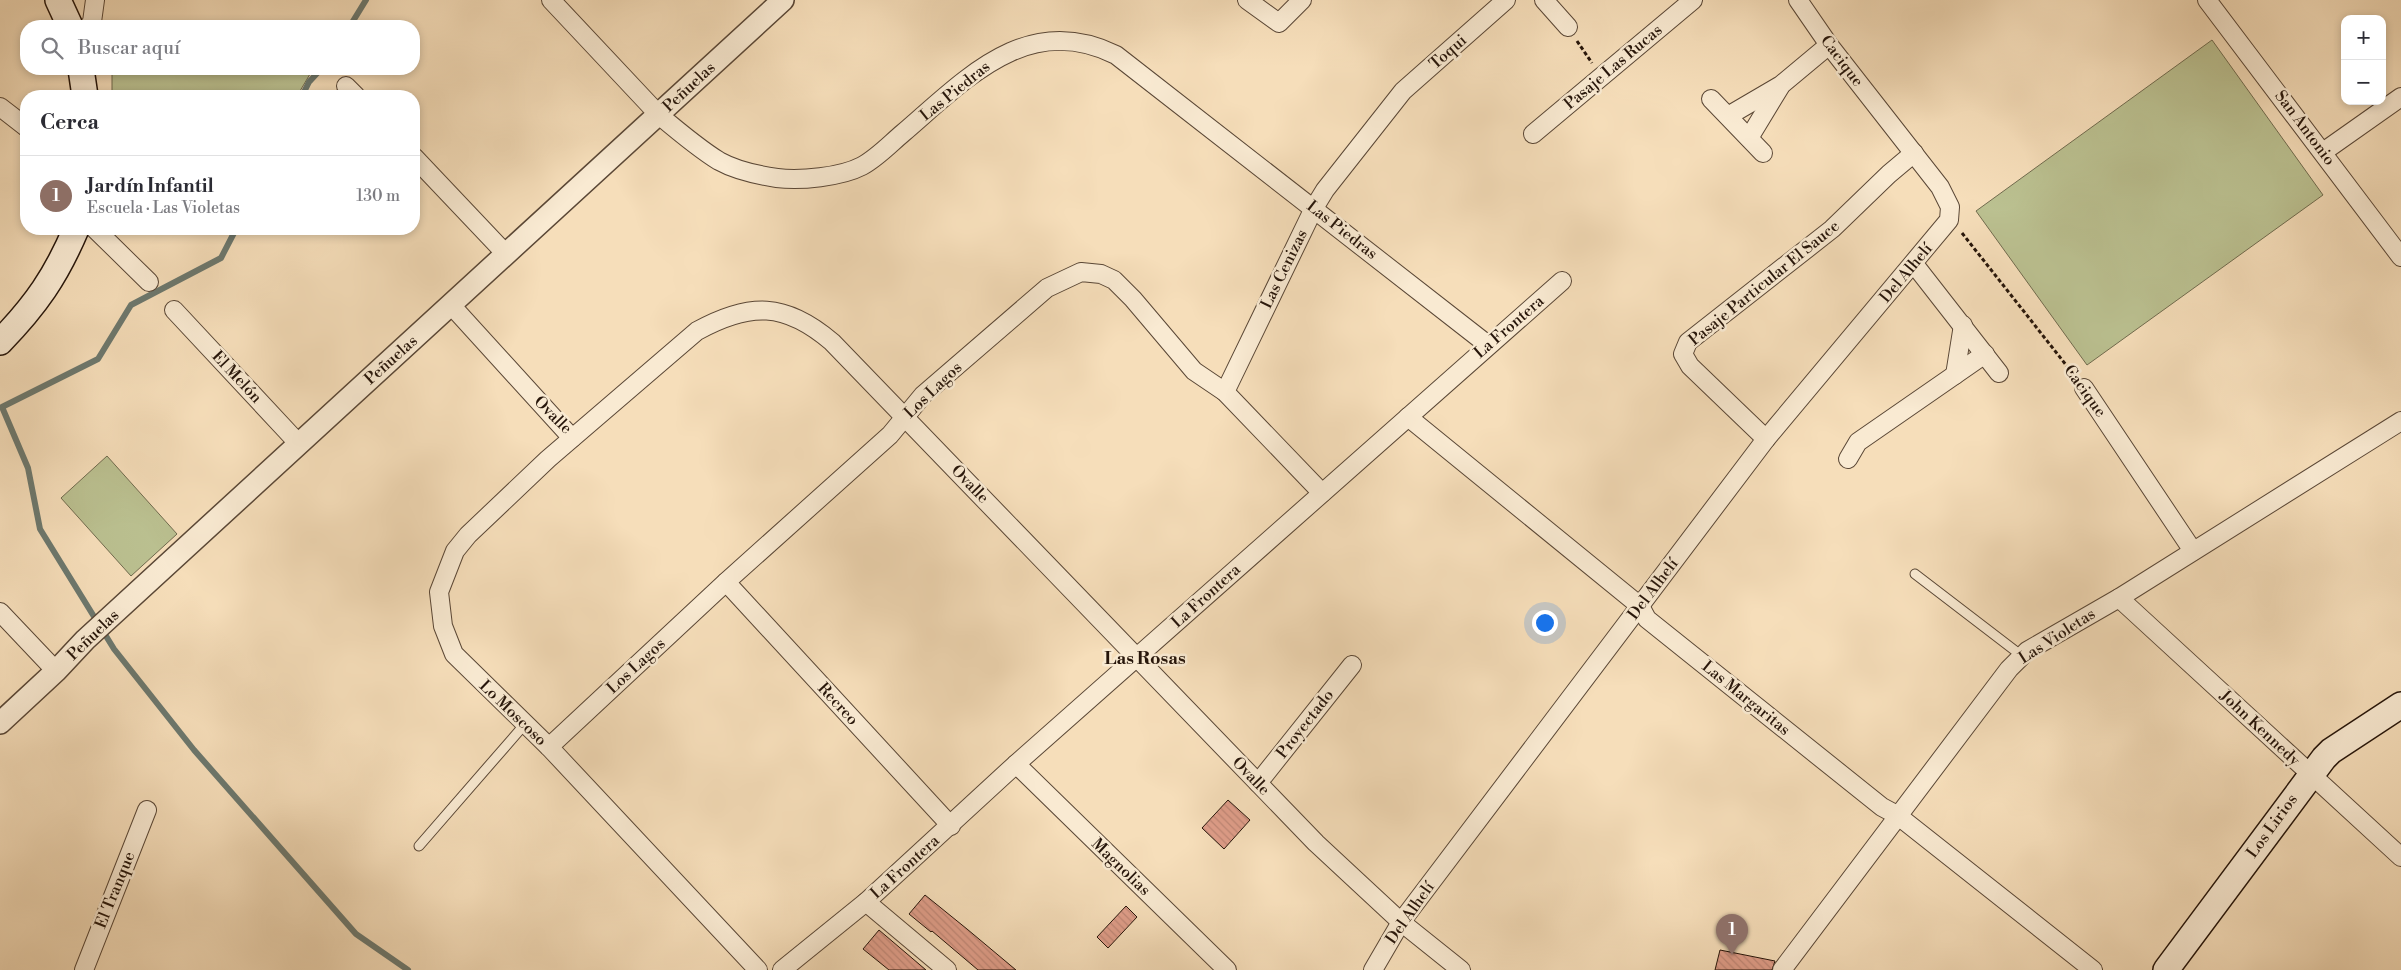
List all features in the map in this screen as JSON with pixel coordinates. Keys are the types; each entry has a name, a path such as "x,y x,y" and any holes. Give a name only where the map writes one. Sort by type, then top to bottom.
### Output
{"main road":[{"path":"58,0 67,20"},
{"path":"82,75 83,90"},
{"path":"0,342 29,313 46,289 73,235"},
{"name":"Los Lirios","path":"2166,970 2310,774 2331,750 2401,705"}],"street":[{"path":"92,20 95,0"},
{"name":"Las Piedras","path":"551,0 659,115 720,161 750,174 790,180 830,176 862,166 975,71 1003,53 1034,42 1070,40 1094,44 1116,55 1488,345"},
{"name":"Peñuelas","path":"0,723 56,671 85,640 783,0"},
{"path":"1247,0 1278,23 1302,0"},
{"name":"Toqui","path":"1390,104 1506,0"},
{"path":"1544,0 1568,27"},
{"name":"Pasaje Las Rucas","path":"1534,134 1693,0"},
{"name":"Cacique","path":"1798,0 1829,45 1943,193 1950,207 1949,220"},
{"name":"San Antonio","path":"2215,3 2401,257"},
{"path":"1728,116 1781,85 1829,45"},
{"path":"1749,138 1781,85"},
{"path":"2323,152 2401,97"},
{"path":"1711,99 1763,152"},
{"name":"Las Cenizas","path":"1225,392 1314,208 1390,104"},
{"path":"0,108 20,123"},
{"name":"Pasaje Particular El Sauce","path":"1766,439 1690,366 1683,354 1688,342 1832,229 1889,174 1914,153"},
{"path":"420,163 506,254"},
{"name":"Del Alhelí","path":"1373,970 1401,922 1766,439 1949,220"},
{"path":"100,235 149,282"},
{"path":"1914,264 1999,373"},
{"name":"Los Lagos","path":"549,747 726,582 890,435 923,395 1046,288 1081,272 1101,274 1114,280 1133,298 1194,371 1225,392 1322,493"},
{"name":"La Frontera","path":"782,970 866,902 1016,764 1562,281"},
{"name":"Ovalle","path":"451,305 572,438 697,331 718,320 756,309 777,311 794,316 816,329 905,416 1136,659 1316,843 1401,922 1460,970"},
{"name":"El Melón","path":"174,310 299,444"},
{"path":"1954,375 1963,325"},
{"path":"1848,459 1858,442 1985,354"},
{"name":"Cacique","path":"2084,388 2193,551"},
{"name":"Las Margaritas","path":"1408,418 1640,606 1647,619 1882,807 1897,815 2093,970"},
{"name":"Las Violetas","path":"1782,970 2008,669 2022,656 2401,421"},
{"name":"Lo Moscoso","path":"572,438 468,535 455,551 439,592 444,626 454,654 549,747 758,970"},
{"name":"Recreo","path":"726,582 950,826"},
{"name":"John Kennedy","path":"2118,598 2401,857"},
{"path":"0,612 56,671"},
{"name":"Proyectado","path":"1258,783 1352,665"},
{"name":"Magnolias","path":"1016,764 1227,970"},
{"name":"El Tranque","path":"84,970 147,810"},
{"path":"866,902 947,970"}],"lane":[{"path":"1916,574 2022,656"},
{"path":"419,846 525,724"}],"path":[{"path":"1568,27 1601,76"},
{"name":"Cacique","path":"1968,239 2084,388"}],"green space":[{"path":"2212,40 2323,195 2087,365 1976,211"},
{"path":"112,75 309,75 301,90 112,90"},
{"path":"107,456 177,534 131,576 61,498"}],"building":[{"path":"1228,800 1250,820 1224,849 1202,828"},
{"path":"925,895 1016,970 978,970 909,914"},
{"path":"1126,906 1137,917 1108,948 1097,937"},
{"path":"879,930 926,970 889,970 863,949"},
{"path":"1720,950 1775,961 1772,970 1715,970"}],"waterway":[{"path":"354,20 366,0"},
{"path":"305,90 315,75"},
{"path":"233,235 221,258 131,305 98,359 2,407 28,468 40,529 114,649 194,750 356,934 408,970"}],"place":[{"name":"Jardín Infantil","path":"1732,955"}],"district":[{"name":"Las Rosas","path":"1145,658"}]}
